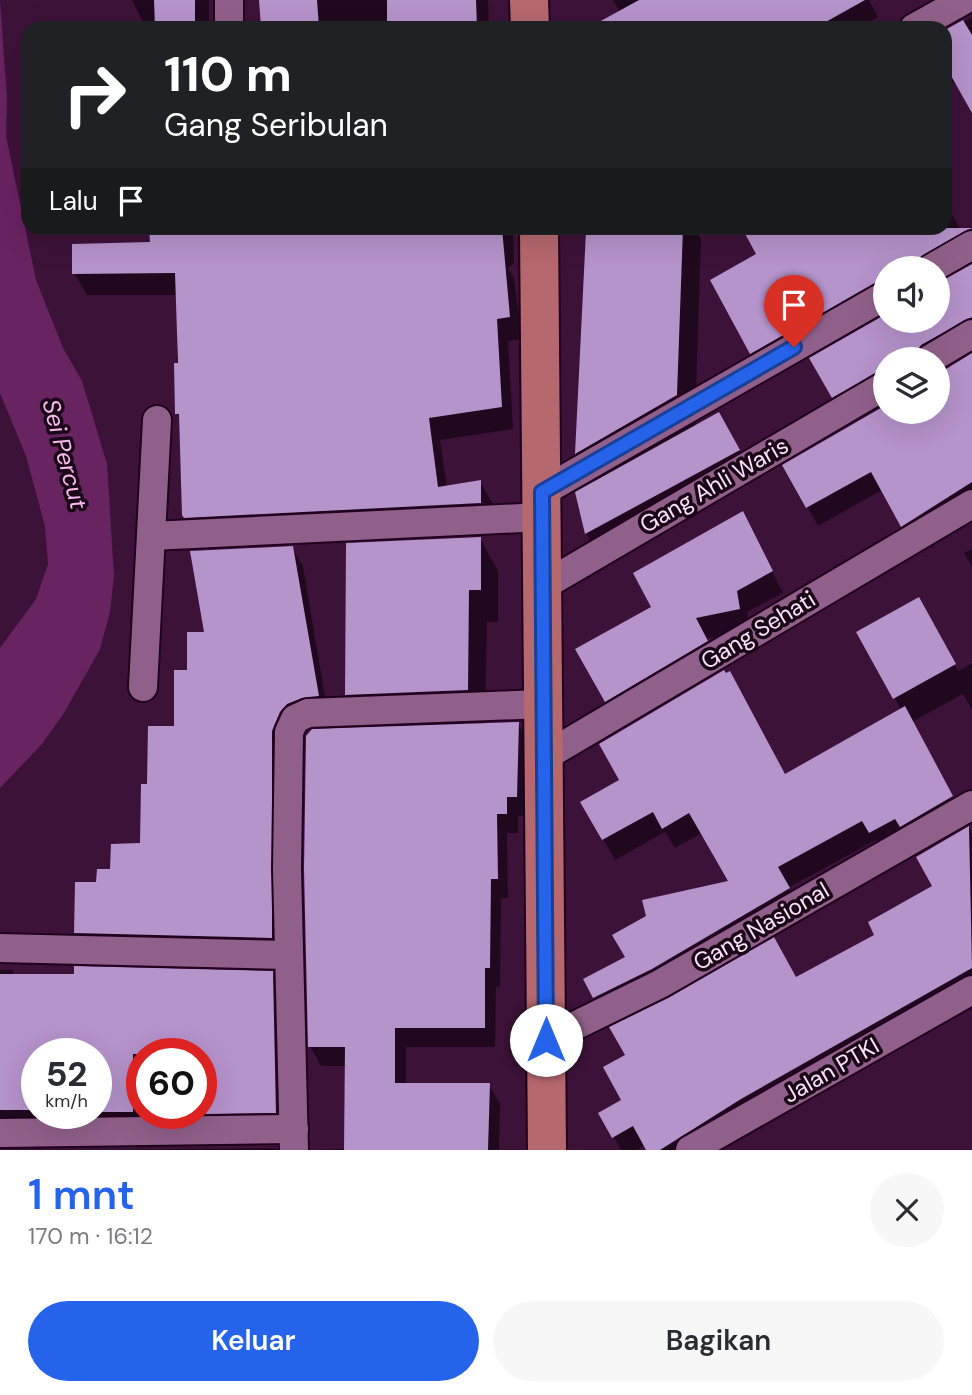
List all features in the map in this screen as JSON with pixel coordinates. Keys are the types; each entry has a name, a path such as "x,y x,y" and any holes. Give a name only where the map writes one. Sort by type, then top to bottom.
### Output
{"main road":[{"path":"529,0 530,21"},
{"path":"546,235 542,505 547,1150"}],"street":[{"path":"229,0 229,21"},
{"path":"926,21 964,0"},
{"path":"950,258 972,245"},
{"path":"151,536 542,505 873,303"},
{"path":"950,347 972,334"},
{"name":"Gang Ahli Waris","path":"543,586 873,393"},
{"path":"143,687 157,420"},
{"name":"Gang Sehati","path":"544,757 972,504"},
{"path":"0,1133 294,1139 289,955 289,732 295,719 308,713 544,704"},
{"name":"Gang Nasional","path":"546,1040 660,984 972,806"},
{"path":"0,948 289,955"},
{"name":"Jalan PTKI","path":"690,1150 972,990"}],"water":[{"name":"Sei Percut","path":"0,1 7,99 6,136 21,208 21,235 27,235 36,280 63,348 82,381 107,464 114,576 110,612 100,649 64,713 42,744 0,788 0,648 36,599 48,564 45,526 26,456 0,393"}],"building":[{"path":"154,0 195,0 195,21 155,21"},
{"path":"259,0 317,0 318,21 260,21"},
{"path":"387,0 476,0 477,21 387,21"},
{"path":"639,0 865,0 828,21 601,21"},
{"path":"963,20 972,35 972,113 952,77 952,26"},
{"path":"952,228 972,228 922,256 873,256 873,285 750,354 710,280 756,254 746,235 952,235"},
{"path":"150,235 503,235 510,317 497,319 502,407 429,418 438,487 481,480 481,503 184,518 179,414 175,414 174,363 178,363 175,273 72,274 72,244 150,242"},
{"path":"586,235 683,235 677,395 575,454"},
{"path":"972,264 972,317 950,329 950,276"},
{"path":"873,321 873,333 943,333 920,347 873,347 873,375 832,398 809,358"},
{"path":"972,353 972,482 901,527 871,472 806,508 782,465 873,412 873,424 950,424 950,367"},
{"path":"719,412 740,450 585,534 575,492"},
{"path":"743,511 773,571 737,591 740,609 696,618 708,641 605,702 575,649 651,607 633,573"},
{"path":"481,537 481,590 469,590 468,690 345,695 346,543"},
{"path":"293,546 319,696 302,698 287,704 280,712 272,731 272,938 74,933 75,882 96,882 97,869 110,869 111,844 140,843 141,784 147,784 148,726 174,726 174,670 187,670 187,632 204,632 190,551"},
{"path":"919,597 956,664 893,699 856,632"},
{"path":"724,670 726,673 730,671 785,774 905,706 953,796 900,827 895,819 869,833 862,821 778,867 790,888 652,969 593,998 583,979 625,957 612,935 646,916 642,900 728,881 689,813 662,829 653,812 602,840 580,802 619,780 599,744"},
{"path":"519,722 517,797 507,797 507,814 497,814 498,879 491,879 490,968 485,968 485,1028 395,1028 395,1083 490,1083 488,1150 344,1150 345,1047 308,1047 304,869 306,736 312,729"},
{"path":"969,826 972,968 741,1099 660,1150 646,1150 633,1126 612,1138 598,1113 621,1100 603,1067 625,1055 609,1027 668,998 774,937 796,977 874,935 868,922 932,886 916,857"},
{"path":"74,966 273,971 276,1113 217,1114 217,1038 126,1038 126,1112 112,1112 112,1038 21,1038 21,1110 0,1110 0,974 74,974"}],"route":[{"path":"546,1040 542,492 794,347"}]}
